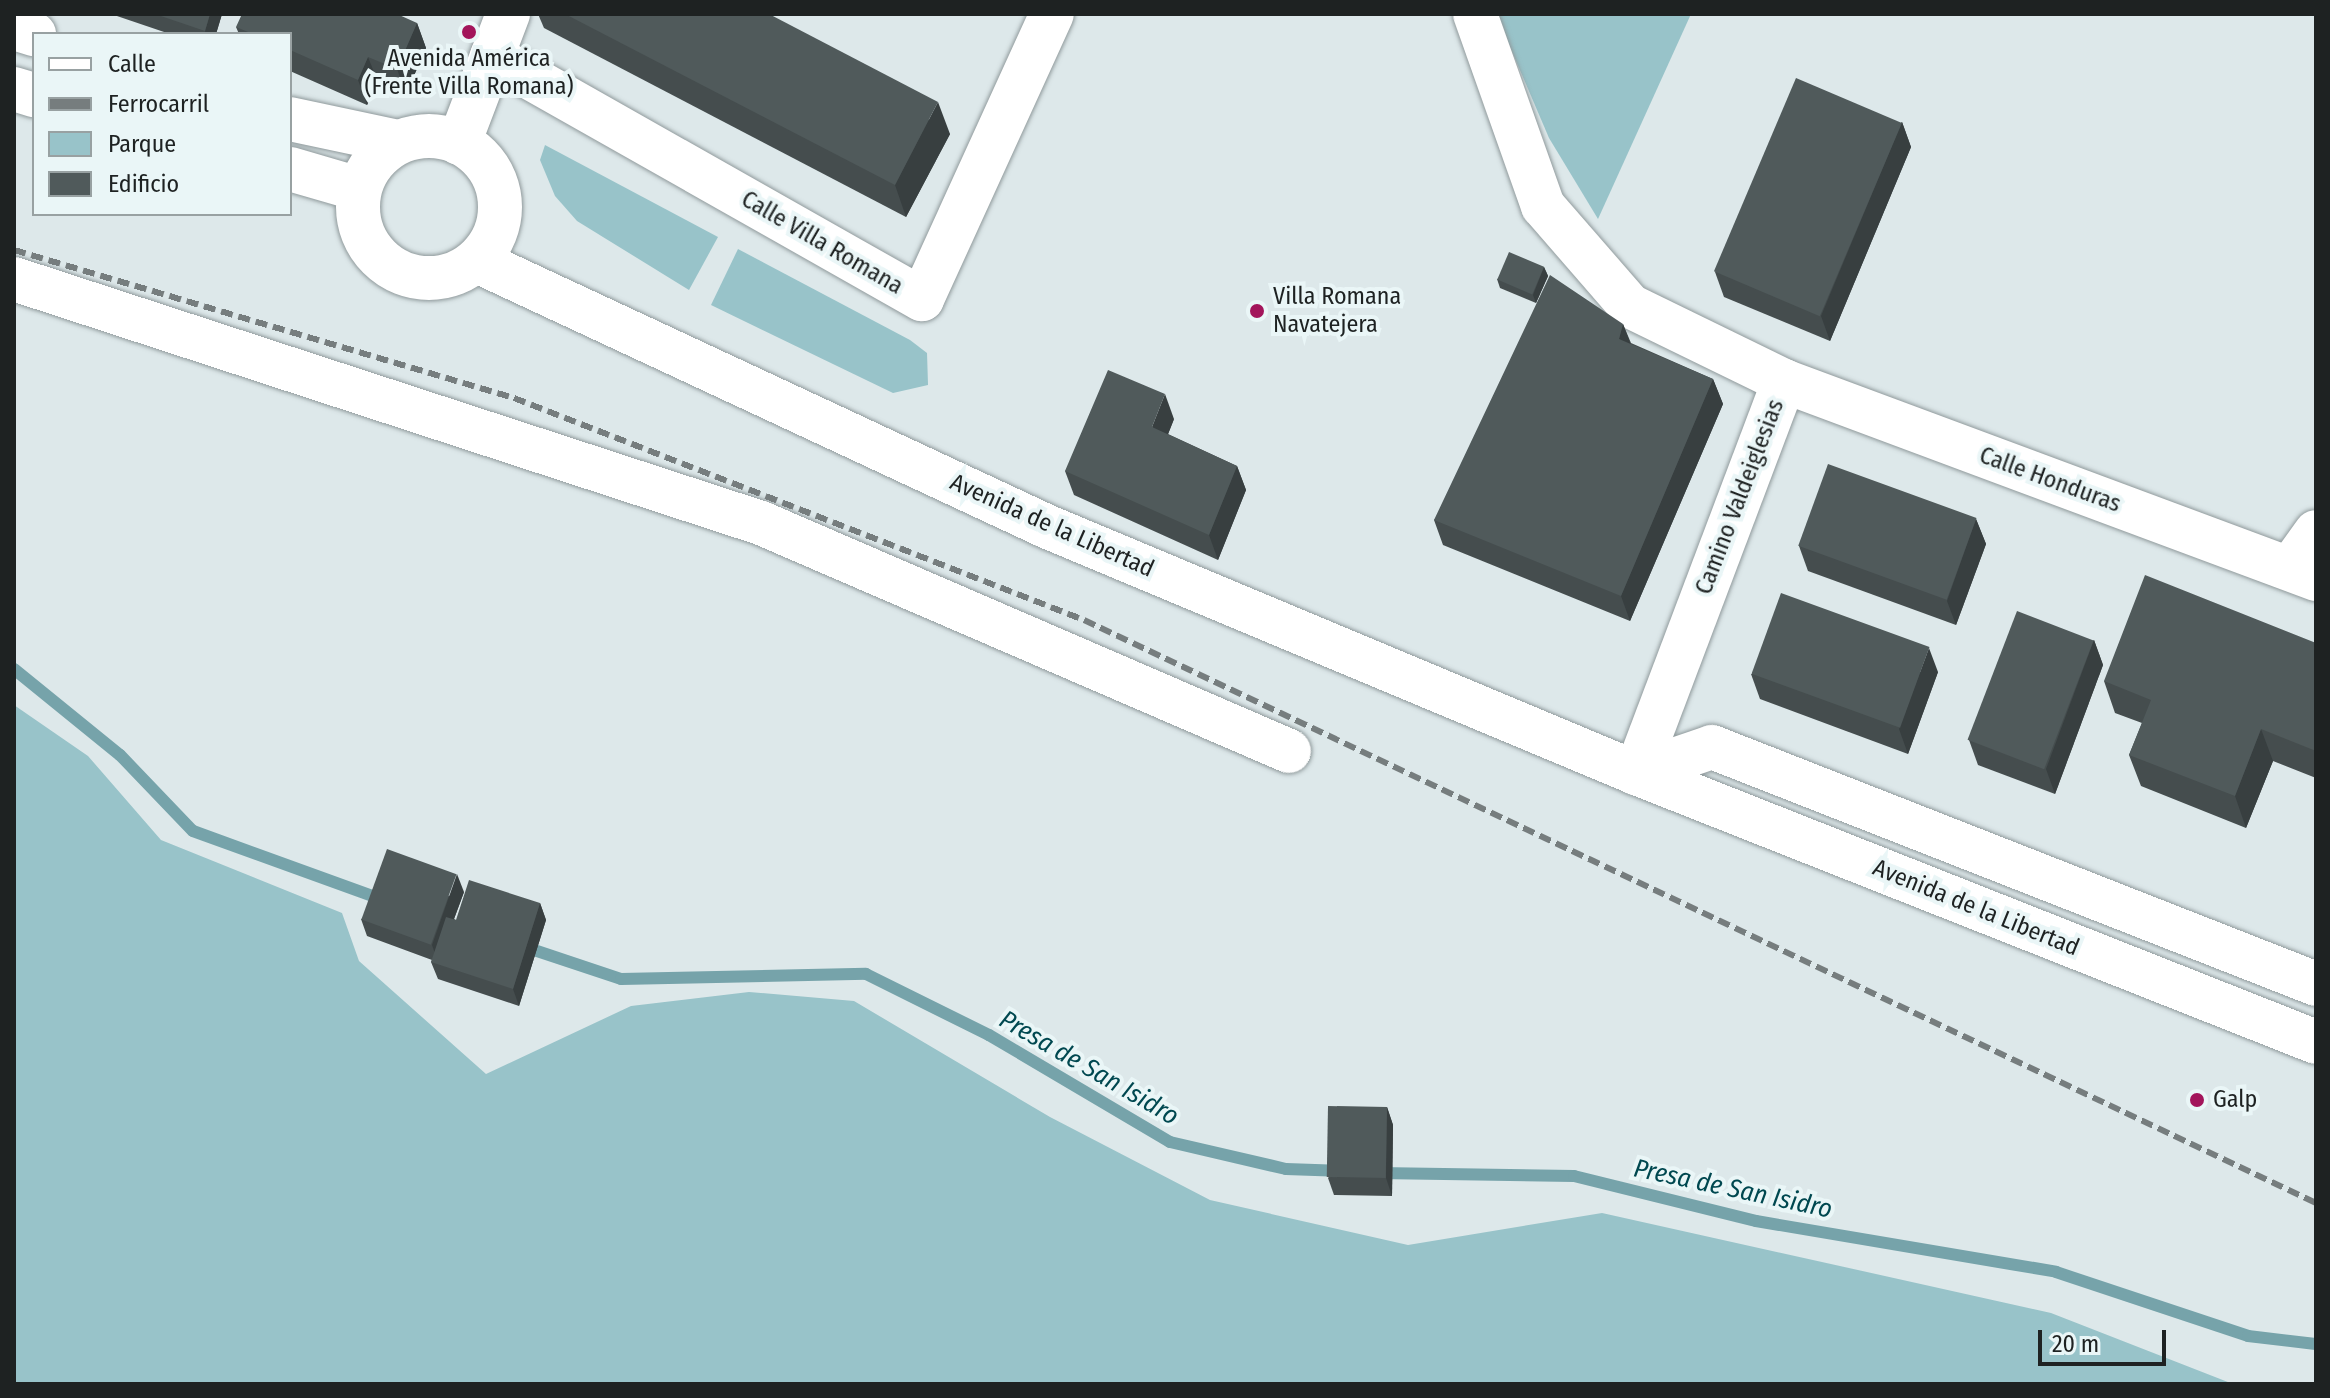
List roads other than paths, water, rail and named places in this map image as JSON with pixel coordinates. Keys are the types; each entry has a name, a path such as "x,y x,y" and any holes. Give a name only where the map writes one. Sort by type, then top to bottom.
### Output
{"street":[{"path":"459,143 508,14"},
{"name":"Calle Villa Romana","path":"492,56 922,299 1052,14"},
{"name":"Camino Valdeiglesias","path":"1475,14 1543,206 1630,306 1784,381 1636,773"},
{"path":"292,119 398,142 434,136 459,143 486,164 500,203 490,244 477,261 439,279 394,270 362,236 359,189 367,170 398,142"},
{"path":"292,170 359,189"},
{"name":"Avenida de la Libertad","path":"477,261 1048,527 1636,773 2316,1042"},
{"path":"14,279 761,523 1289,751"},
{"name":"Calle Honduras","path":"1784,381 2303,574"},
{"path":"2303,574 2316,532"},
{"path":"1636,773 1712,747 2316,984"}],"waterway":[{"name":"Presa de San Isidro","path":"14,669 120,755 193,831 384,900"},
{"name":"Presa de San Isidro","path":"522,946 621,979 866,974 989,1035 1170,1142 1286,1169 1344,1171"},
{"name":"Presa de San Isidro","path":"1378,1173 1574,1176 1756,1221 2056,1272 2248,1336 2316,1344"}],"railway":[{"path":"14,250 514,398 1084,620 2316,1203"}],"place":[{"name":"Avenida América (Frente Villa Romana)","path":"469,32"},
{"name":"Villa Romana Navatejera","path":"1257,311"},
{"name":"Galp","path":"2197,1100"}]}
